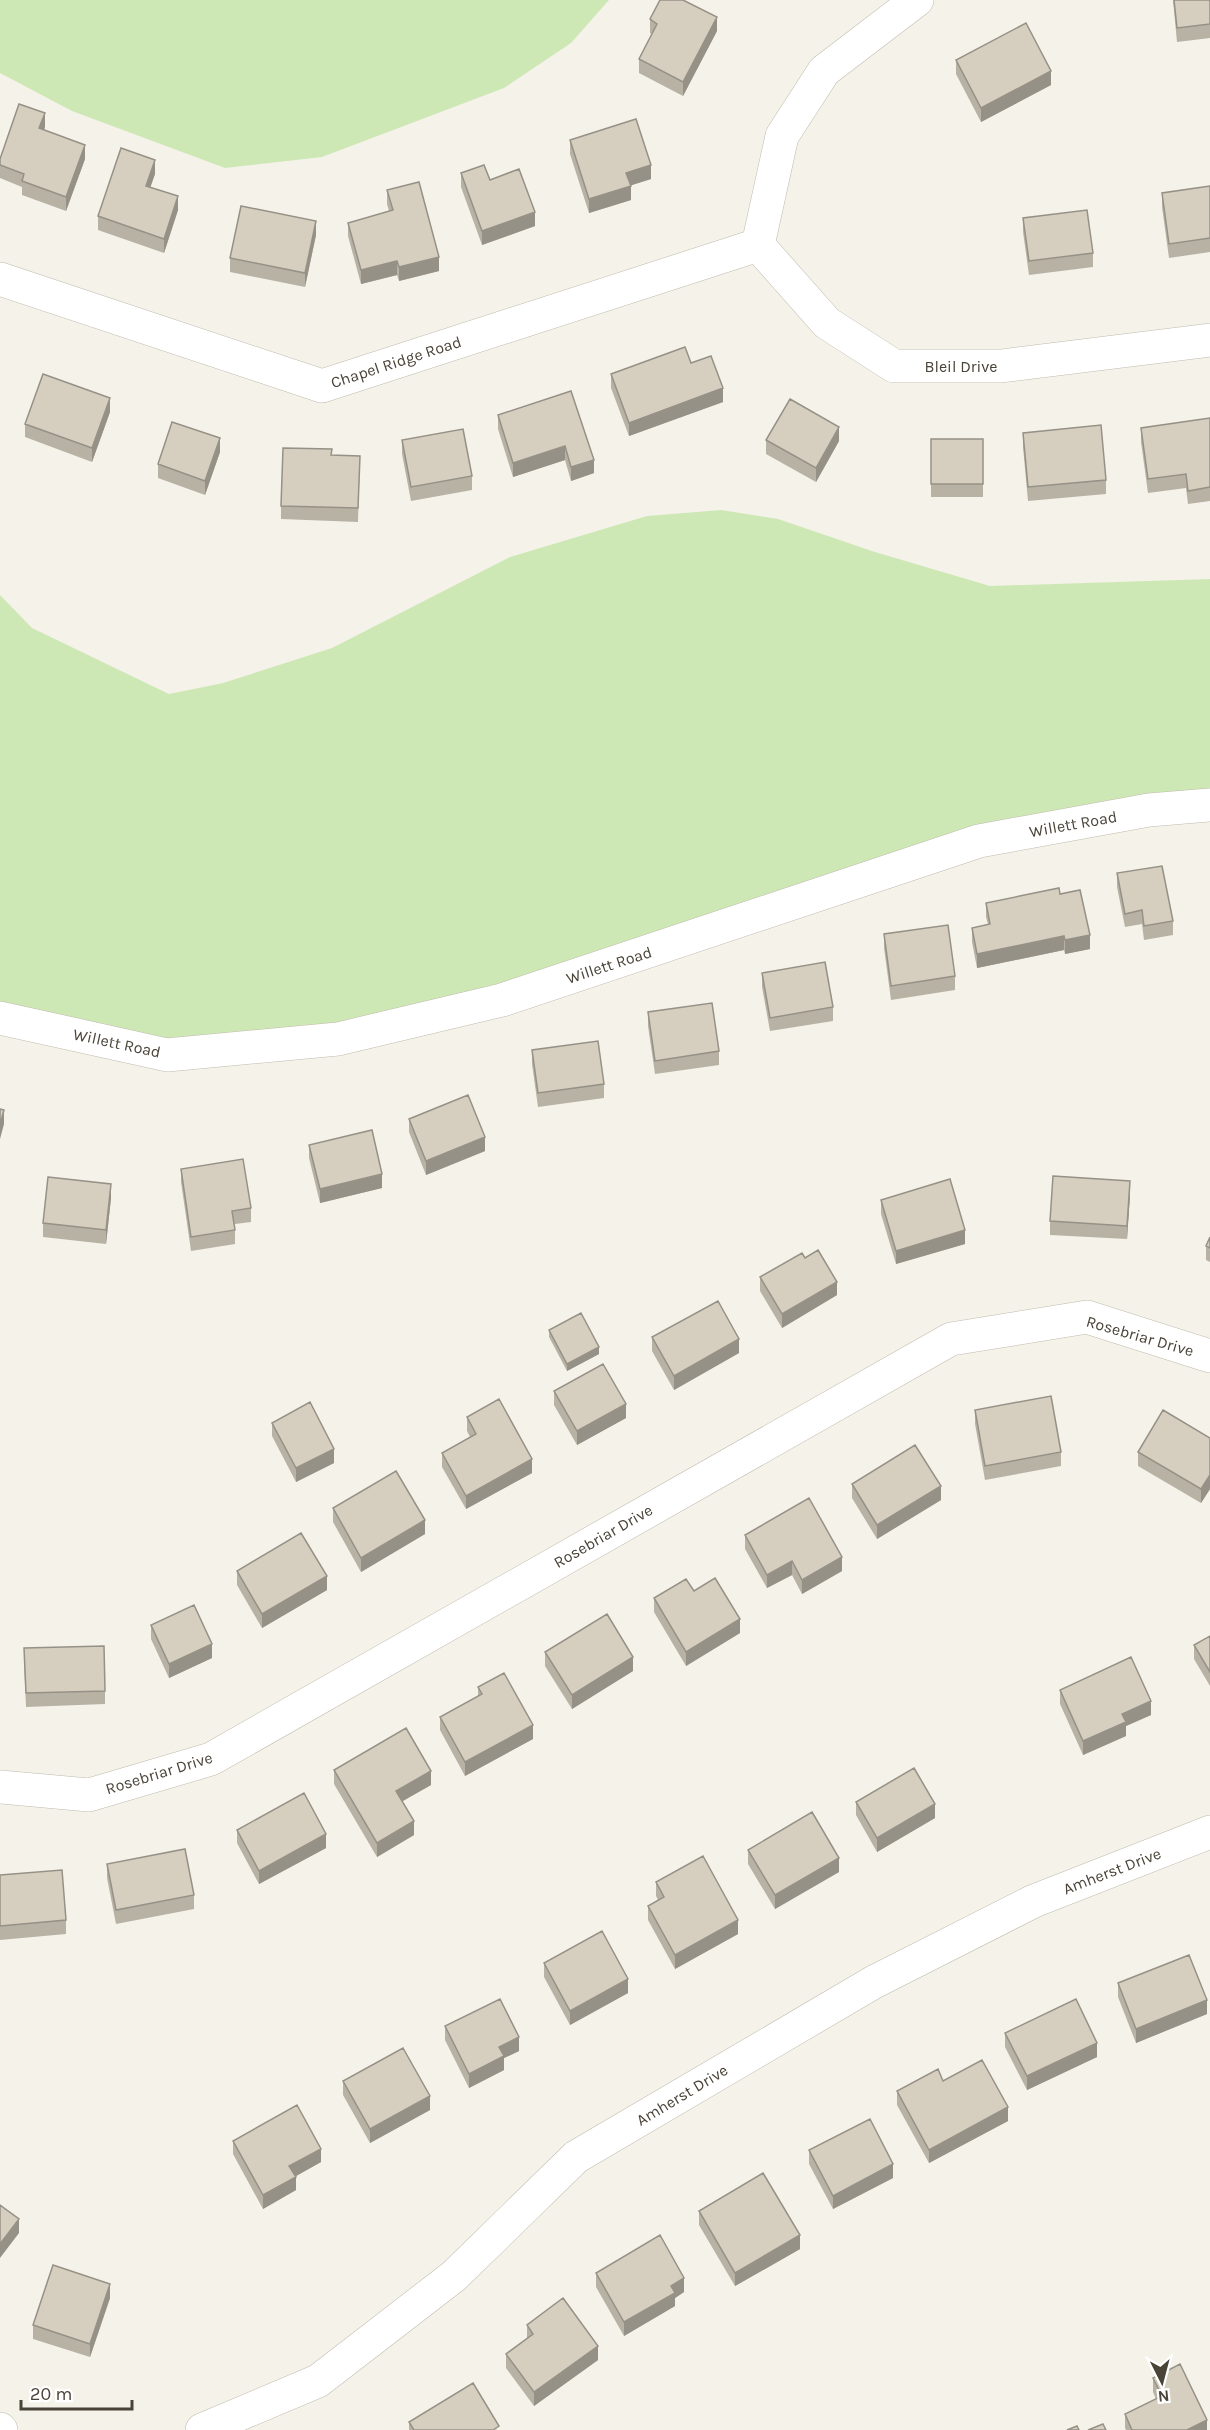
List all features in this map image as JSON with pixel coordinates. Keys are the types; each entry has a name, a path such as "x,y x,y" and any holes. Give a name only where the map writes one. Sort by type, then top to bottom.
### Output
{"street":[{"path":"758,245 782,136 824,71 917,0"},
{"name":"Chapel Ridge Road","path":"0,279 322,386 758,245"},
{"name":"Bleil Drive","path":"758,245 827,323 894,366 1001,366 1210,340"},
{"name":"Willett Road","path":"0,1018 167,1055 339,1039 502,1000 979,841 1149,810 1210,805"},
{"name":"Rosebriar Drive","path":"0,1788 90,1795 211,1759 951,1339 1087,1317 1210,1356"},
{"name":"Amherst Drive","path":"202,2430 318,2381 454,2276 576,2157 874,1982 1034,1901 1210,1832"}],"green space":[{"path":"0,0 609,0 571,43 504,88 322,157 225,168 72,111 0,73"},
{"path":"721,510 778,519 875,552 990,586 1210,579 1210,805 979,841 502,1000 167,1055 0,1018 0,595 32,628 169,694 223,683 332,648 510,557 647,516"}],"building":[{"path":"660,0 683,0 717,17 683,82 639,59 657,24 650,19"},
{"path":"1174,0 1210,0 1210,24 1177,28"},
{"path":"1026,23 1051,71 981,108 956,60"},
{"path":"19,104 45,113 39,128 85,145 66,197 22,181 24,174 0,165"},
{"path":"636,119 651,165 626,173 631,186 589,199 570,140"},
{"path":"121,148 155,160 146,186 178,196 164,239 98,216"},
{"path":"484,165 490,180 519,169 535,212 482,231 461,173"},
{"path":"419,182 439,257 399,267 397,261 361,270 348,223 393,210 387,190"},
{"path":"1210,186 1210,238 1169,244 1162,193"},
{"path":"241,206 316,221 305,273 230,258"},
{"path":"1087,210 1093,253 1029,261 1023,218"},
{"path":"685,347 691,363 711,356 723,388 629,423 611,374"},
{"path":"43,374 110,398 92,448 25,424"},
{"path":"571,391 594,460 571,467 565,446 513,463 498,415"},
{"path":"790,399 839,427 816,468 766,440"},
{"path":"1210,418 1210,487 1188,491 1186,474 1148,479 1141,428"},
{"path":"172,422 220,438 205,481 158,464"},
{"path":"1101,425 1106,480 1028,487 1023,433"},
{"path":"463,429 472,476 411,487 402,440"},
{"path":"931,439 983,439 983,484 931,484"},
{"path":"283,448 332,449 331,455 360,456 358,508 281,506"},
{"path":"1162,866 1173,921 1144,926 1142,910 1125,914 1117,873"},
{"path":"1059,888 1060,894 1080,890 1090,935 1065,940 1064,936 977,954 972,928 990,924 986,903"},
{"path":"948,925 955,976 891,986 884,934"},
{"path":"825,962 833,1007 770,1018 762,973"},
{"path":"712,1003 719,1051 655,1061 648,1012"},
{"path":"598,1041 604,1084 538,1093 532,1050"},
{"path":"468,1095 485,1137 426,1161 409,1119"},
{"path":"0,1109 4,1110 0,1125"},
{"path":"372,1130 382,1174 320,1189 309,1145"},
{"path":"243,1159 251,1208 232,1211 235,1230 191,1237 181,1169"},
{"path":"1053,1176 1130,1181 1127,1226 1050,1221"},
{"path":"48,1177 111,1184 106,1230 43,1223"},
{"path":"950,1179 965,1230 896,1251 881,1200"},
{"path":"818,1250 837,1282 782,1314 760,1277 802,1253 805,1258"},
{"path":"718,1301 739,1339 674,1376 652,1337"},
{"path":"581,1313 599,1347 567,1364 549,1330"},
{"path":"603,1364 626,1404 577,1431 554,1391"},
{"path":"1051,1396 1061,1452 985,1466 975,1410"},
{"path":"499,1399 532,1459 466,1496 442,1453 476,1434 467,1417"},
{"path":"310,1402 334,1449 296,1468 272,1423"},
{"path":"1163,1410 1210,1438 1210,1475 1201,1489 1138,1452"},
{"path":"915,1445 941,1486 877,1525 852,1484"},
{"path":"396,1471 425,1520 361,1558 333,1508"},
{"path":"809,1498 842,1557 802,1580 792,1561 767,1575 745,1535"},
{"path":"301,1533 327,1576 262,1614 237,1571"},
{"path":"715,1578 740,1619 686,1652 654,1598 686,1579 694,1591"},
{"path":"194,1605 212,1644 169,1664 151,1625"},
{"path":"607,1614 633,1657 572,1695 545,1652"},
{"path":"1210,1636 1210,1672 1194,1645"},
{"path":"104,1646 105,1691 26,1693 24,1648"},
{"path":"1131,1657 1151,1701 1122,1714 1126,1722 1083,1741 1060,1690"},
{"path":"504,1673 533,1725 465,1762 440,1717 482,1694 478,1687"},
{"path":"406,1728 431,1771 396,1791 414,1821 377,1843 334,1770"},
{"path":"914,1768 935,1804 877,1838 856,1802"},
{"path":"304,1793 326,1834 259,1871 237,1830"},
{"path":"812,1812 839,1858 775,1895 748,1850"},
{"path":"185,1849 194,1895 116,1910 107,1864"},
{"path":"703,1856 738,1920 675,1955 648,1906 664,1897 656,1882"},
{"path":"62,1870 66,1920 0,1926 0,1875"},
{"path":"602,1931 628,1979 570,2011 544,1963"},
{"path":"1189,1955 1207,2000 1136,2029 1118,1983"},
{"path":"500,1999 519,2037 499,2047 504,2056 469,2074 445,2026"},
{"path":"1076,1999 1097,2043 1027,2076 1005,2033"},
{"path":"403,2048 430,2096 370,2129 343,2081"},
{"path":"982,2060 1008,2107 929,2150 897,2091 938,2069 943,2081"},
{"path":"297,2105 321,2149 289,2166 296,2177 263,2195 233,2141"},
{"path":"870,2119 893,2164 833,2196 809,2150"},
{"path":"763,2173 800,2235 735,2273 699,2211"},
{"path":"0,2205 19,2219 0,2244"},
{"path":"660,2235 684,2278 671,2286 675,2293 624,2322 596,2273"},
{"path":"53,2265 110,2284 90,2344 33,2325"},
{"path":"563,2298 598,2346 534,2392 506,2354 533,2334 527,2325"},
{"path":"1180,2364 1207,2420 1187,2430 1132,2430 1125,2414 1162,2396 1153,2378"},
{"path":"473,2383 499,2426 493,2430 414,2430 409,2422"},
{"path":"1103,2424 1106,2430 1088,2430"},
{"path":"1077,2426 1079,2430 1067,2430"}]}
